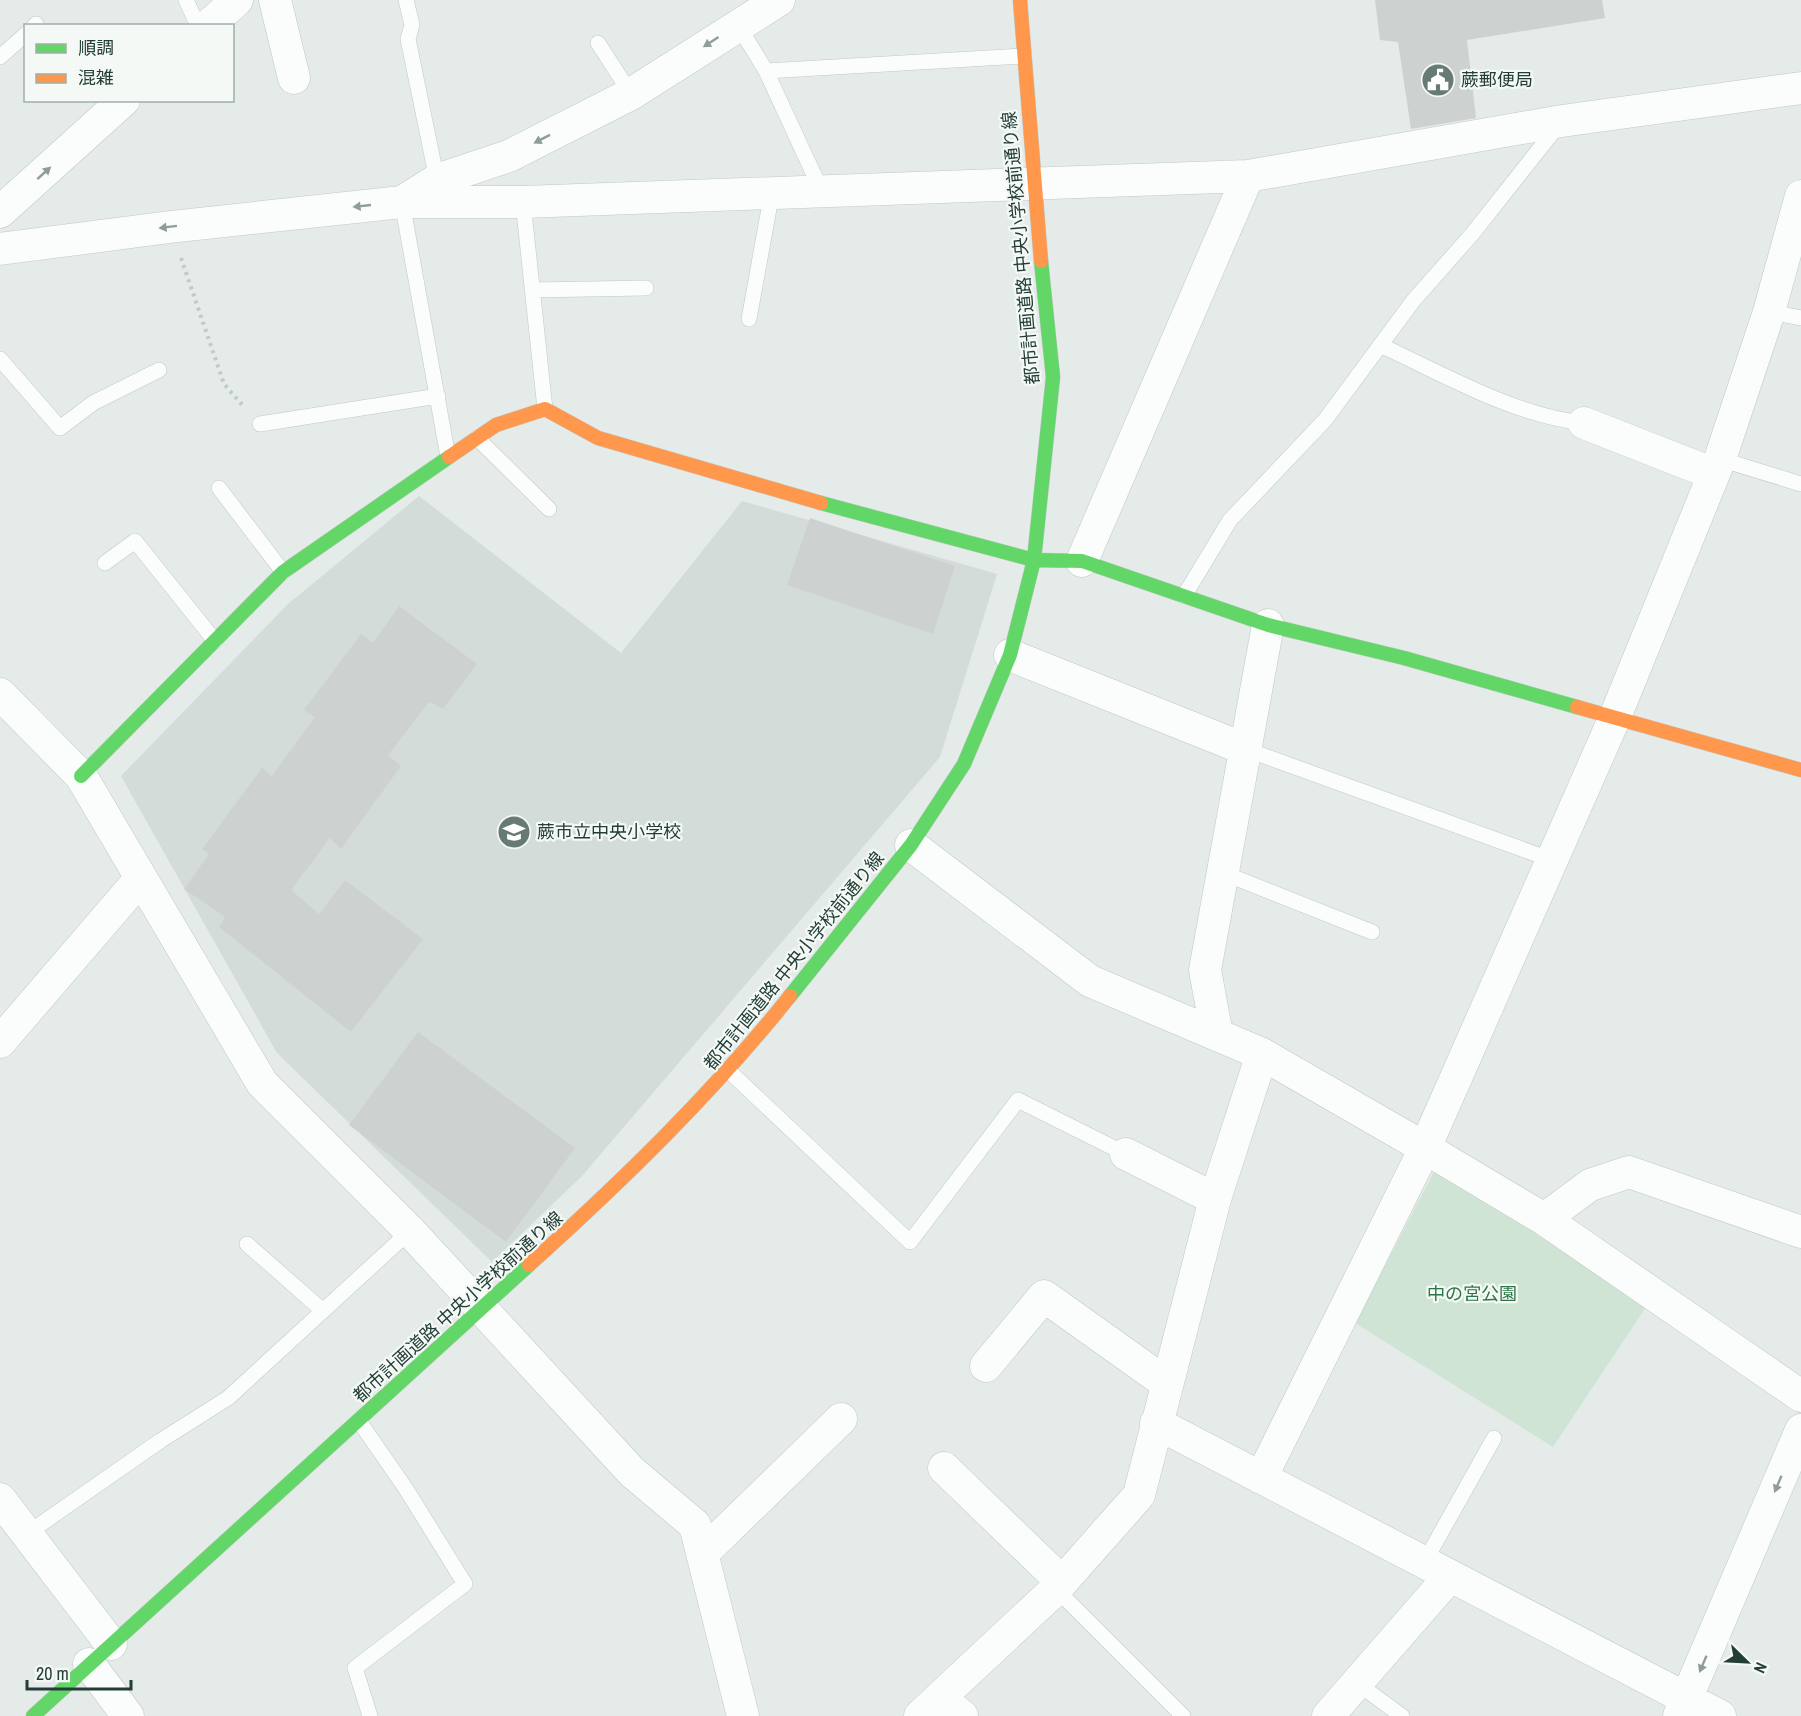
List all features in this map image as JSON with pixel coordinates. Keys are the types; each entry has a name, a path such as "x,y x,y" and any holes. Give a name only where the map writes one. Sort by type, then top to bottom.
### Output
{"street":[{"path":"210,24 237,0"},
{"path":"275,0 294,78"},
{"path":"402,202 437,180 509,156 631,94 779,0"},
{"name":"都市計画道路 中央小学校前通り線","path":"33,1716 484,1310 610,1192 729,1071 911,845 964,764 1010,655 1034,560 1053,377 1033,186 1020,0"},
{"path":"0,249 170,226 402,202 523,202 821,190 1033,186 1248,176 1562,121 1801,88"},
{"path":"0,212 122,102"},
{"path":"1082,561 1248,176"},
{"path":"1261,1478 1425,1148 1615,717 1717,466 1769,312 1801,196"},
{"path":"81,776 283,572 496,425 544,409 598,438 884,522 1034,560 1082,561 1268,625 1404,658 1801,770"},
{"path":"1584,423 1717,466"},
{"path":"1217,1035 1205,970 1268,625"},
{"path":"1010,655 1245,749"},
{"path":"0,694 81,776 262,1083 410,1232 632,1472 695,1525 743,1716"},
{"path":"911,845 1090,981 1262,1054 1425,1148 1545,1220 1801,1396"},
{"path":"0,1042 141,878"},
{"path":"941,1710 1059,1585 1139,1495 1215,1199 1262,1054"},
{"path":"1126,1154 1215,1199"},
{"path":"1545,1220 1590,1185 1629,1172 1801,1232"},
{"path":"986,1366 1044,1296 1166,1383"},
{"path":"702,1554 841,1419"},
{"path":"1156,1423 1437,1570 1684,1708 1720,1716"},
{"path":"1684,1708 1801,1430"},
{"path":"944,1468 1059,1585"},
{"path":"0,1499 28,1533 100,1654 128,1716"},
{"path":"1328,1716 1357,1683 1437,1570"}],"lane":[{"path":"186,0 197,24"},
{"path":"406,0 412,25 408,39 437,180"},
{"path":"738,25 766,71 821,190"},
{"path":"0,57 24,35"},
{"path":"598,43 631,94"},
{"path":"766,71 1024,56"},
{"path":"1184,596 1230,520 1325,420 1413,301 1473,233 1562,121"},
{"path":"749,319 772,192"},
{"path":"402,202 448,457"},
{"path":"523,202 544,409"},
{"path":"532,290 646,288"},
{"path":"1769,312 1801,318"},
{"path":"1380,345 1478,390 1553,420 1584,423"},
{"path":"0,359 60,428 93,403 159,370"},
{"path":"260,424 438,396"},
{"path":"477,438 549,509"},
{"path":"1717,466 1801,484"},
{"path":"219,488 283,572"},
{"path":"105,563 135,541 215,641"},
{"path":"1245,749 1552,860"},
{"path":"1223,873 1372,932"},
{"path":"729,1071 910,1242 1018,1100 1126,1154"},
{"path":"28,1533 160,1441 228,1398 410,1232"},
{"path":"247,1244 322,1310"},
{"path":"359,1421 406,1489 465,1584 355,1668 370,1716"},
{"path":"1437,1570 1494,1438"},
{"path":"1059,1585 1183,1716"},
{"path":"1357,1683 1402,1716"}],"path":[{"path":"170,226 224,384 260,424"}],"shaded area":[{"name":"蕨市立中央小学校","path":"419,496 621,653 742,501 997,574 940,757 582,1176 492,1262 277,1053 121,776 288,604"}],"green space":[{"name":"中の宮公園","path":"1436,1168 1648,1304 1553,1447 1355,1323"}],"building":[{"name":"蕨郵便局","path":"1375,0 1602,0 1605,18 1467,40 1476,118 1411,129 1398,42 1380,40"},
{"path":"810,518 955,566 933,634 787,585"},
{"path":"399,606 477,664 443,709 429,702 388,755 401,766 341,849 330,838 291,890 319,914 345,880 423,939 351,1032 219,927 225,917 184,889 209,854 202,849 262,768 272,776 315,717 304,710 361,634 373,643"},
{"path":"418,1032 575,1148 506,1242 349,1125"}],"traffic: fast":[{"path":"790,996 911,845 964,764 1010,655 1034,560 1053,377 1041,261"},
{"path":"81,776 283,572 449,457"},
{"path":"821,503 1034,560 1082,561 1268,625 1404,658 1577,707"},
{"path":"33,1716 529,1265"}],"traffic: slow":[{"path":"1020,0 1041,261"},
{"path":"449,457 496,425 545,409 598,438 821,503"},
{"path":"1577,707 1801,770"},
{"path":"529,1265 598,1201 698,1102 790,996"}],"place":[{"name":"蕨郵便局","path":"1438,80"},
{"name":"蕨市立中央小学校","path":"514,832"}]}
